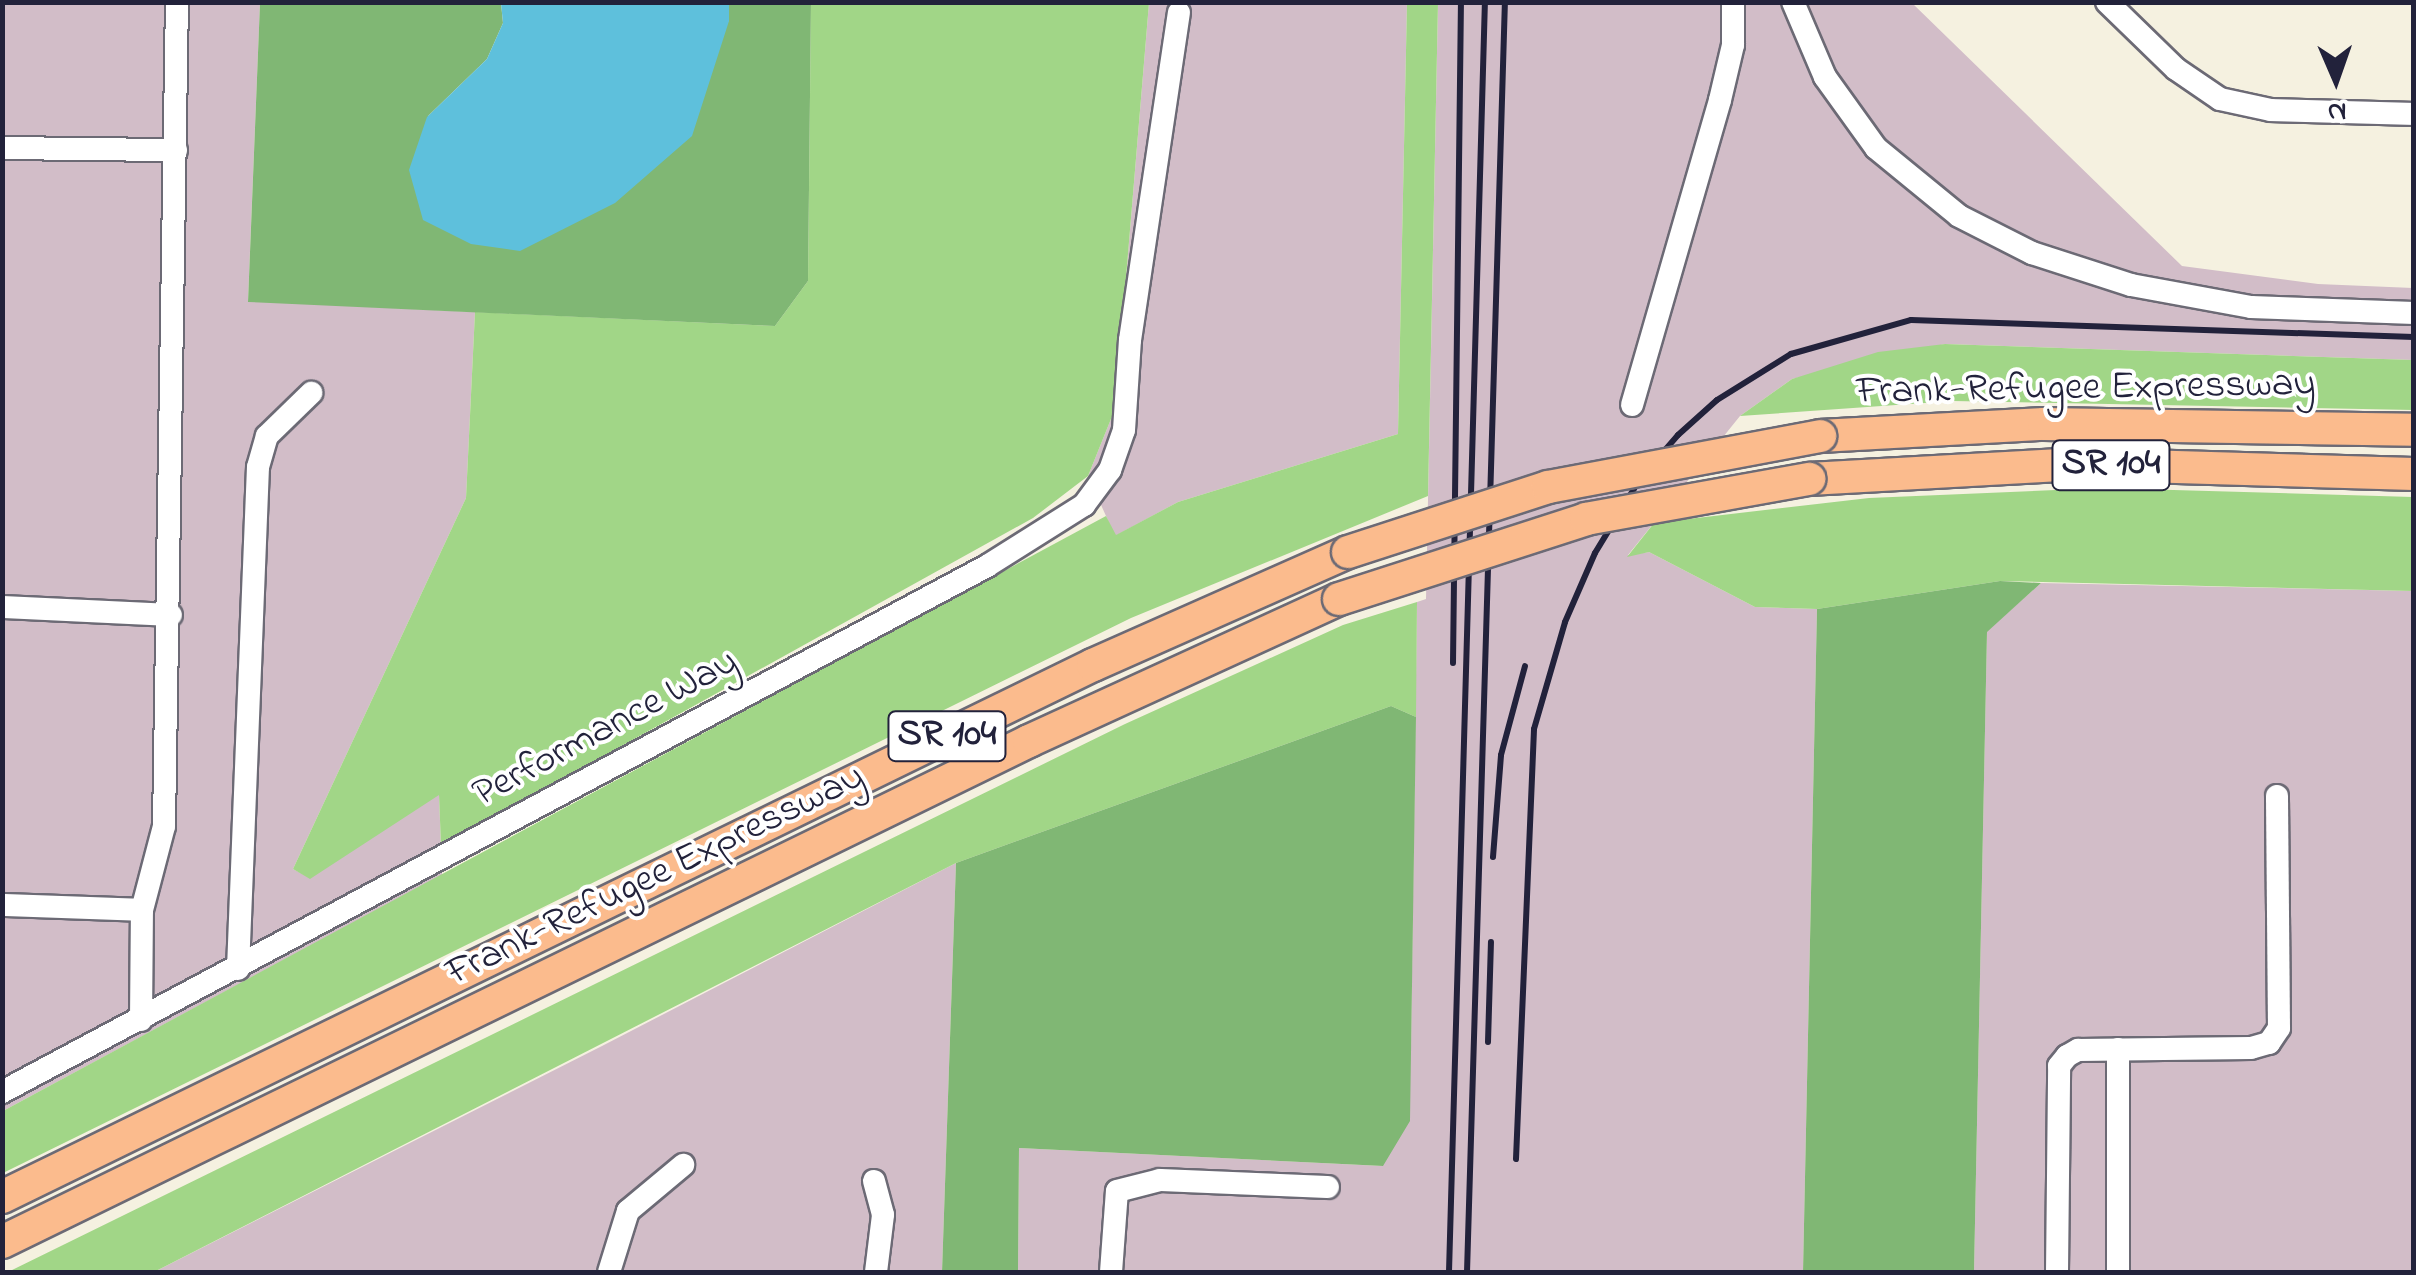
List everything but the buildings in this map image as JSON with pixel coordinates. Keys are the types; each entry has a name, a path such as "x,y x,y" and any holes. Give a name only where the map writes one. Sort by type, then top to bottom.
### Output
{"highway":[{"name":"Frank-Refugee Expressway","path":"2,1197 1092,665 1348,552 1548,487 1820,436 2044,424 2414,430"},
{"name":"Frank-Refugee Expressway","path":"2,1242 1029,741 1338,600 1586,519 1808,479 2055,464 2414,474"}],"street":[{"path":"141,1020 142,910 164,826 172,614 177,2"},
{"path":"1632,405 1720,100 1733,46 1733,2"},
{"path":"1793,2 1825,77 1876,148 1959,216 2032,253 2131,286 2251,307 2414,313"},
{"path":"2122,8 2176,69 2220,99 2272,110 2414,114"},
{"name":"Performance Way","path":"2,1092 987,566 1084,506 1110,470 1124,430 1130,340 1180,13"},
{"path":"2,148 176,150"},
{"path":"238,969 258,467 268,436 312,393"},
{"path":"2,607 172,614"},
{"path":"2057,1272 2059,1066 2078,1050 2251,1048 2269,1042 2279,1028 2276,796"},
{"path":"2,905 142,910"},
{"path":"2118,1049 2118,1272"},
{"path":"609,1272 628,1211 684,1165"},
{"path":"1111,1272 1117,1191 1160,1180 1328,1187"},
{"path":"874,1181 883,1216 876,1272"}],"shaded area":[{"path":"3,3 260,3 248,301 475,312 466,498 293,869 310,878 439,794 442,875 3,1111"},
{"path":"1149,3 1407,3 1398,434 1178,502 1115,536 1088,476 1115,409"},
{"path":"1438,3 1912,3 2182,266 2318,284 2413,288 2413,360 1945,344 1792,379 1740,416 1628,555 1649,552 1755,607 1817,609 1803,1272 1018,1272 1019,1148 1382,1166 1411,1047 1417,602 1426,599"},
{"path":"2041,583 2413,591 2413,1272 1974,1272 1987,631"},
{"path":"956,863 942,1272 154,1272 602,1046"}],"green space":[{"path":"260,3 501,3 503,23 487,59 428,116 729,21 729,3 811,3 808,281 775,326 248,302"},
{"path":"811,3 1149,3 1115,409 1088,476 1033,518 441,846 439,795 310,879 293,869 466,498 475,312 775,326 808,281"},
{"path":"1407,3 1438,3 1428,496 1131,618 3,1173 3,1111 1106,516 1116,535 1178,502 1398,434"},
{"path":"1945,344 2413,360 2413,410 1953,401 1740,416 1792,379 1878,352"},
{"path":"2103,488 2413,497 2413,591 2000,581 1817,609 1755,607 1649,552 1627,557 1654,523 1869,498"},
{"path":"2000,581 2041,583 1987,632 1974,1272 1803,1272 1817,609"},
{"path":"1417,602 1416,717 1391,706 956,863 154,1272 8,1272 1125,724 1343,625"},
{"path":"1391,706 1416,717 1410,1121 1383,1166 1019,1148 1018,1272 942,1272 956,863"}],"water":[{"path":"501,3 729,3 729,21 692,136 615,203 520,251 471,244 423,220 409,170 427,117 487,59 503,23"}],"railway":[{"path":"1453,663 1461,2"},
{"path":"1449,1272 1485,2"},
{"path":"1467,1272 1505,2"},
{"path":"1516,1159 1534,729 1565,622 1595,553 1640,479 1678,435 1717,400 1791,354 1911,320 2414,337"},
{"path":"1493,857 1501,755 1525,666"},
{"path":"1488,1042 1491,942"}]}
